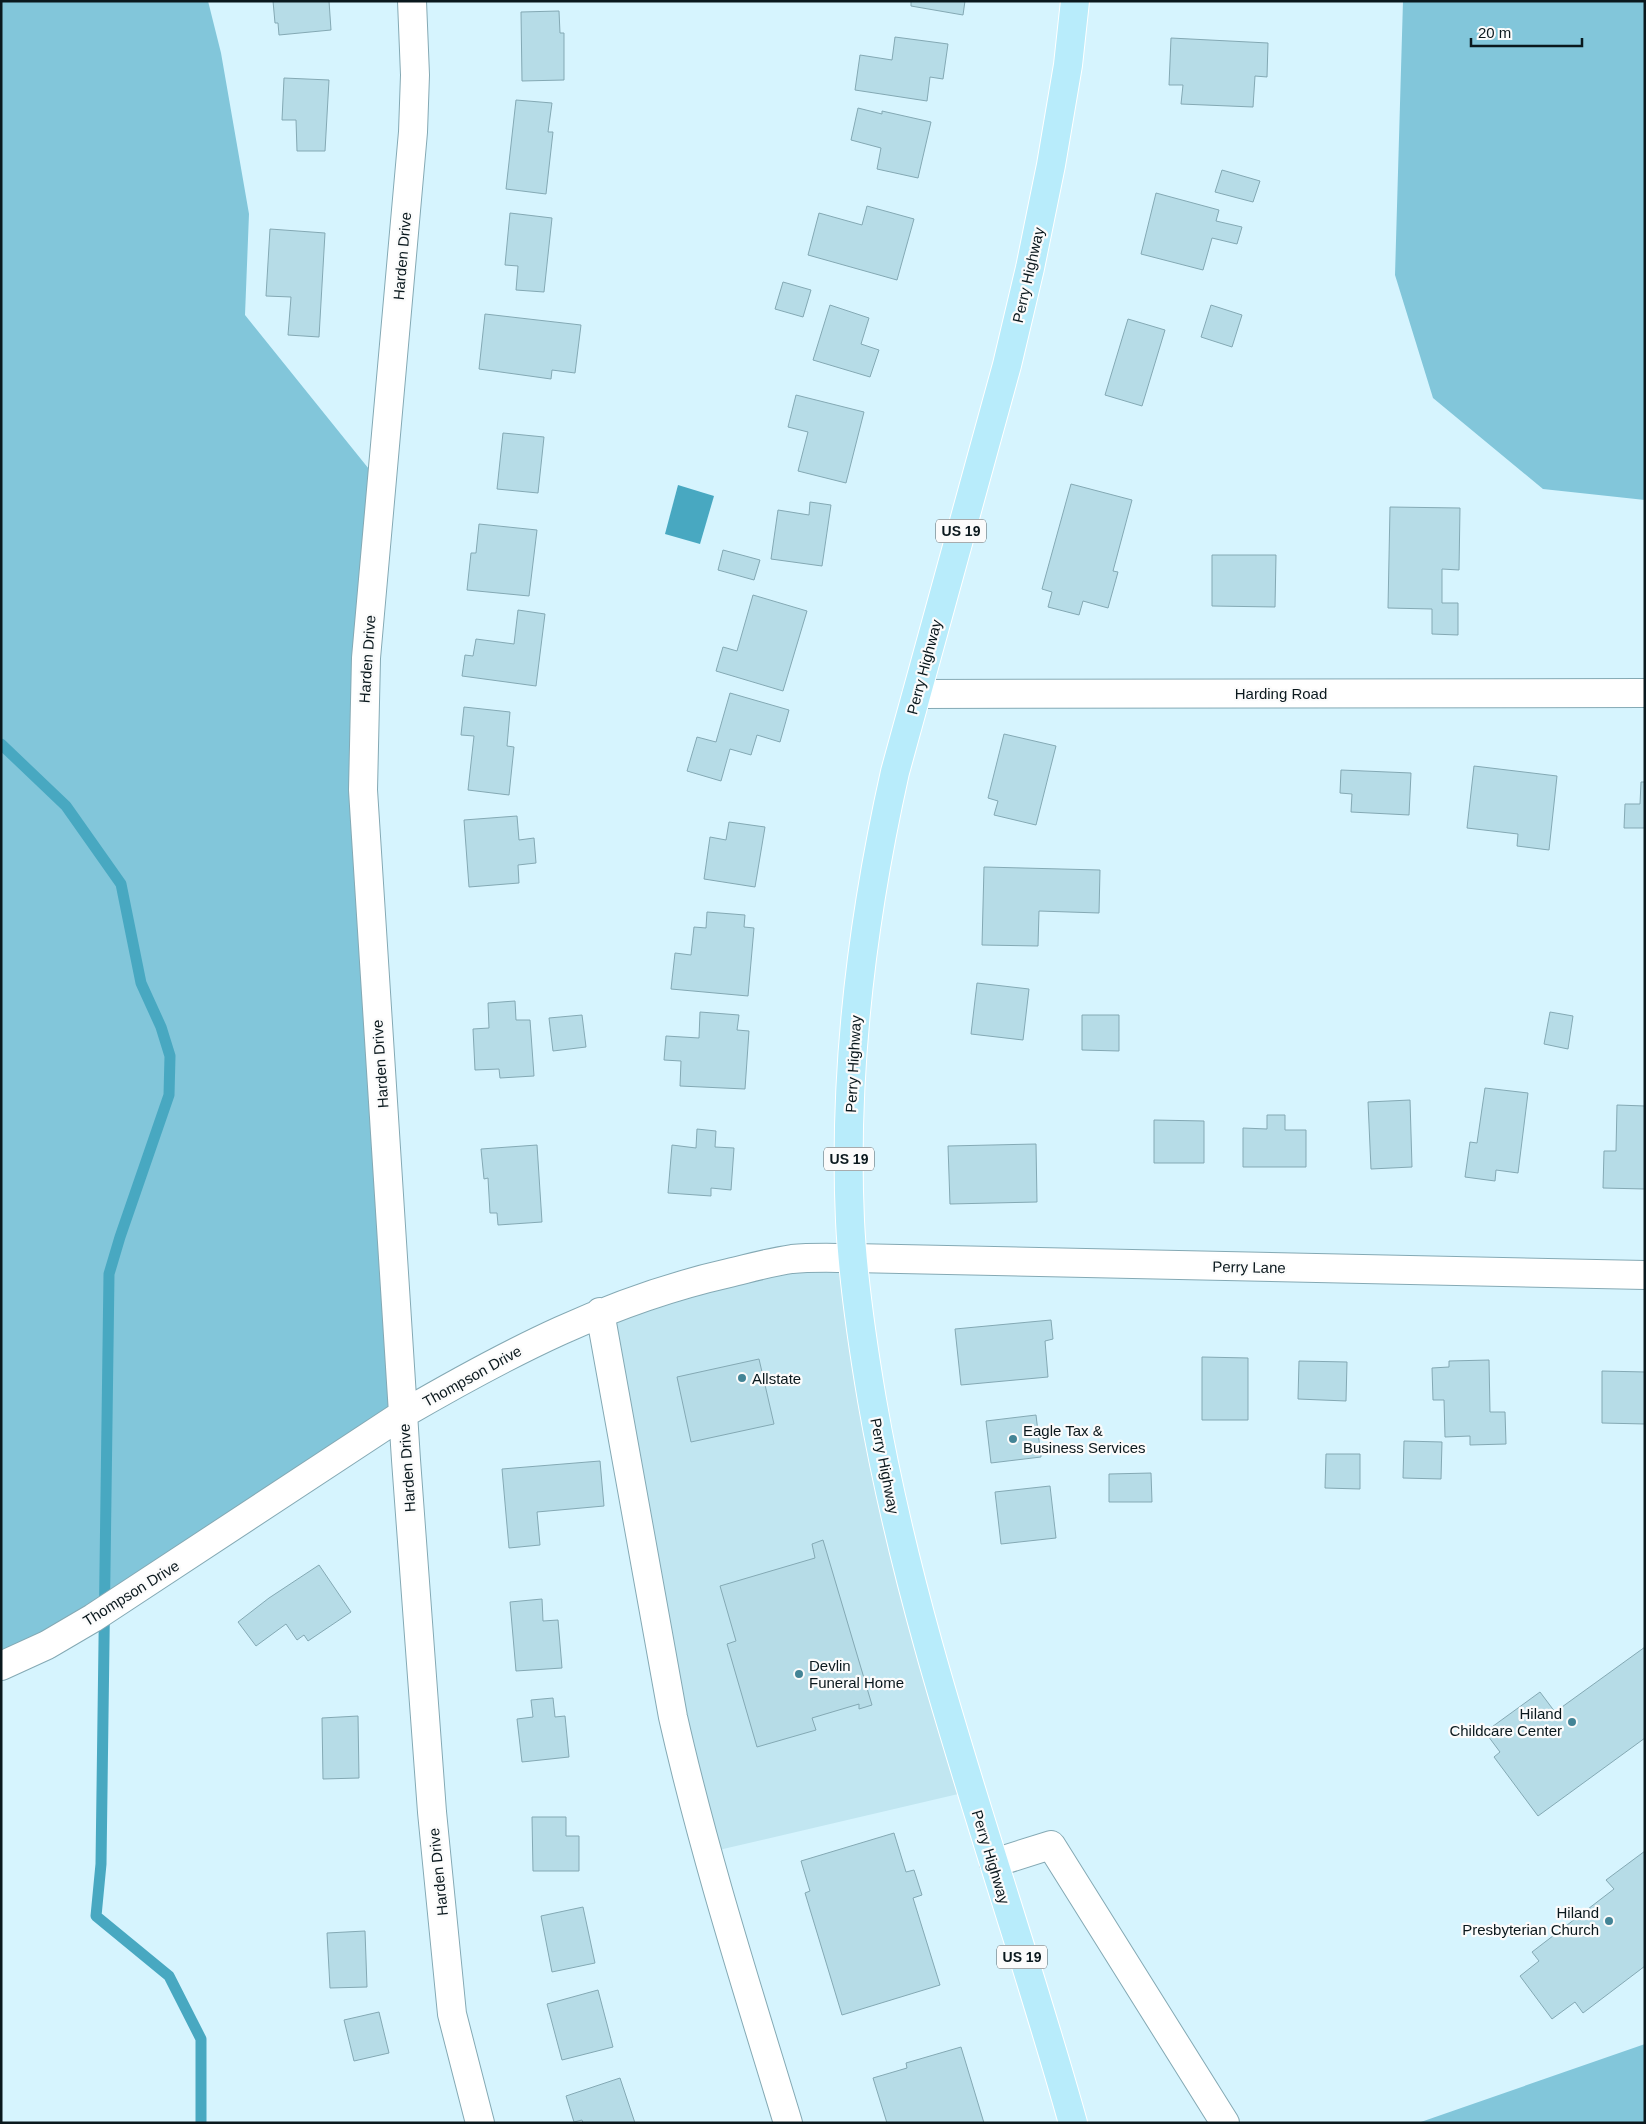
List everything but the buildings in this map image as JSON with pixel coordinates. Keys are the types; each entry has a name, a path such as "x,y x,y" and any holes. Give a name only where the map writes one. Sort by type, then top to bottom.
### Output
{"main road":[{"name":"Perry Highway","path":"1073,2123 928,1650 894,1512 868,1372 853,1258 849,1139 851,1061 858,981 881,836 1030,268 1051,166 1075,1"}],"street":[{"name":"Harden Drive","path":"412,1 415,75 413,132 366,658 362,723 363,790 403,1414 432,1812 452,2014 480,2123"},
{"name":"Harding Road","path":"917,694 1645,693"},
{"name":"Thompson Drive","path":"1,1666 47,1645 93,1618 403,1414 502,1358 600,1312 648,1294 779,1262 853,1258"},
{"name":"Perry Lane","path":"853,1258 1645,1275"},
{"path":"600,1312 672,1717 687,1782 706,1853 788,2123"},
{"path":"994,1863 1051,1845 1225,2123"}],"shaded area":[{"path":"1,1 208,1 221,53 249,214 245,315 381,484 366,658 403,1414 1,1666"},
{"path":"1403,1 1645,1 1645,500 1543,489 1433,398 1395,275"},
{"path":"678,485 714,496 700,544 665,534"},
{"path":"853,1258 857,1299 971,1791 706,1853 600,1313"},
{"path":"1645,2044 1645,2123 1418,2123"}],"waterway":[{"path":"1,744 66,806 121,884 141,983 161,1027 170,1056 169,1095 109,1274 101,1864 96,1916 169,1976 201,2039 201,2123"}],"place":[{"name":"Allstate","path":"742,1378"},
{"name":"Eagle Tax & Business Services","path":"1013,1439"},
{"name":"Devlin Funeral Home","path":"799,1674"},
{"name":"Hiland Childcare Center","path":"1572,1722"},
{"name":"Hiland Presbyterian Church","path":"1609,1921"}]}
